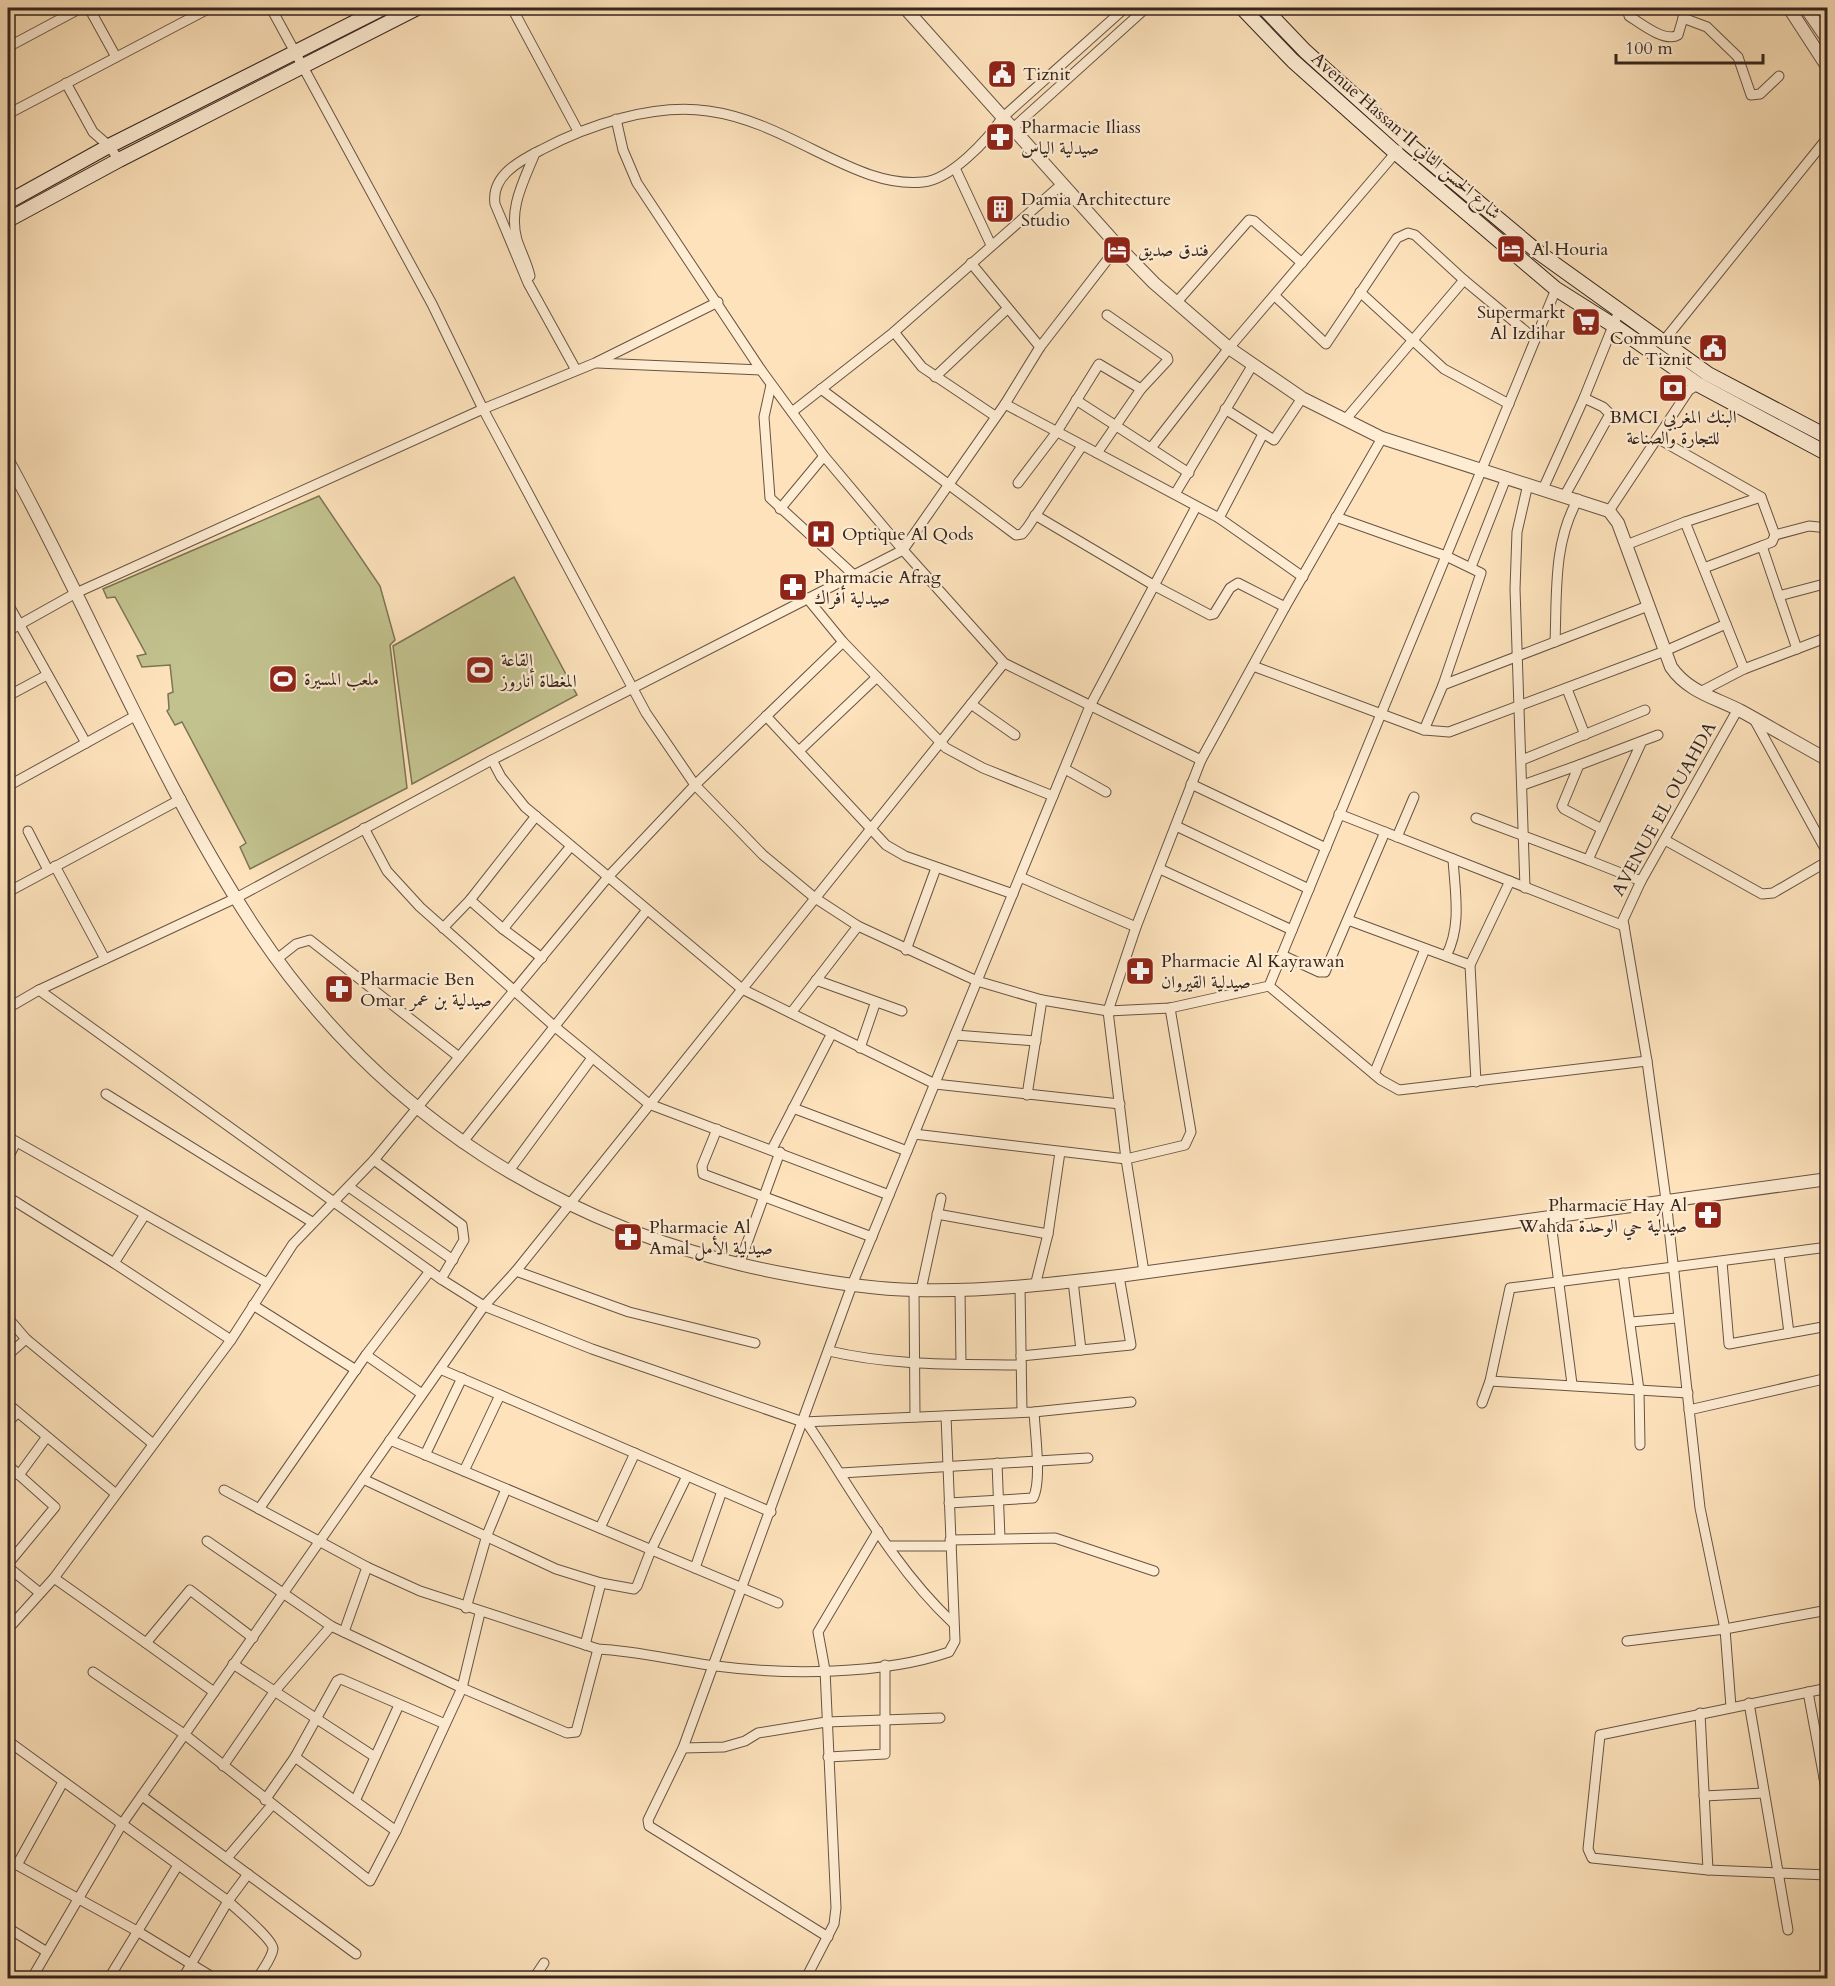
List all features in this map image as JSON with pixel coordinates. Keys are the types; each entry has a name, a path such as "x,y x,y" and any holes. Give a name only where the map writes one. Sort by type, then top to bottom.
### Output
{"main road":[{"path":"8,202 95,153 296,53 357,14 383,8"},
{"path":"8,220 118,160 417,8"},
{"name":"Avenue Hassan II شارع الحسن الثاني","path":"1242,8 1293,61 1396,153 1556,289 1696,379 1827,454"},
{"name":"Avenue Hassan II شارع الحسن الثاني","path":"1264,8 1305,51 1405,141 1538,252 1662,343 1696,379 1827,437"},
{"path":"1293,61 1305,51"},
{"path":"1326,90 1336,79"},
{"path":"1527,264 1538,252"}],"street":[{"path":"8,47 62,12 81,8"},
{"path":"89,8 116,57"},
{"path":"8,114 210,8"},
{"path":"271,8 432,304 483,409 633,688 664,741 695,785 763,855 815,898 858,926 977,981 1042,1000 1108,1011 1170,1008 1269,986"},
{"path":"512,8 578,131"},
{"path":"905,8 1118,246 1176,303 1229,348 1252,366 1302,398 1382,438 1609,511 1618,523 1665,651 1677,676 1700,692 1738,709 1827,760"},
{"path":"576,370 528,283 509,226 495,204 497,186 508,171 535,153 578,131 616,119 691,110 724,114 757,124 834,159 895,182 925,182 943,176 955,168 993,134 1002,118 1125,8"},
{"path":"993,134 1012,129 1146,8"},
{"path":"1627,8 1629,16 1671,38 1678,35 1686,8"},
{"path":"1789,8 1827,68"},
{"path":"1806,8 1823,25 1827,40"},
{"path":"1114,18 1123,29"},
{"path":"1683,18 1707,27 1738,57 1751,95 1760,94 1779,76"},
{"path":"66,83 93,132 109,146 118,160"},
{"path":"616,119 623,150 637,183 657,217 718,302 771,385 824,456 903,550 1004,663 1201,760"},
{"path":"93,132 95,153 104,168"},
{"path":"1662,343 1827,137"},
{"path":"1151,448 1229,348 1405,141"},
{"path":"509,226 535,153"},
{"path":"955,168 991,245"},
{"path":"792,412 894,332 1061,184"},
{"path":"1176,303 1249,220 1254,221 1302,263"},
{"path":"1275,296 1326,344 1397,238 1408,233 1415,235 1464,280 1535,339"},
{"path":"8,1008 39,990 236,898 492,760 903,550 1005,404 1040,347 1118,246"},
{"path":"971,263 1040,347"},
{"path":"1345,420 1464,280"},
{"path":"1269,986 1556,289"},
{"path":"1360,291 1452,375 1509,404"},
{"path":"8,632 76,593 483,409 595,363 718,302"},
{"path":"935,377 1007,309"},
{"path":"1543,489 1584,398 1619,311"},
{"path":"1097,453 1141,389 1167,361 1167,357 1107,315"},
{"path":"894,332 922,367 995,416"},
{"path":"595,363 762,370"},
{"path":"1018,483 1056,433 1100,364 1141,389"},
{"path":"1175,494 1252,366"},
{"path":"1609,511 1696,379"},
{"path":"771,385 764,417 768,491 773,503 855,576"},
{"path":"821,389 1016,536 1022,534 1082,446"},
{"path":"1226,409 1276,440 1302,398"},
{"path":"1555,642 1559,550 1571,497 1610,414 1603,407 1584,398"},
{"path":"1076,400 1189,473"},
{"path":"1005,404 1219,518 1304,577"},
{"path":"1219,518 1263,434"},
{"path":"1144,1272 1126,1159 1108,1011 1136,927 1201,760 1382,438"},
{"path":"1657,438 1761,497 1775,535 1772,543 1704,568"},
{"path":"780,509 824,456"},
{"path":"8,461 12,478 76,593 135,716 236,898 277,958 354,1054 417,1110 462,1143 508,1172 568,1205 621,1228 702,1256 739,1265 852,1285 918,1290 960,1290 1035,1286 1119,1276 1550,1215 1827,1179"},
{"path":"1471,567 1506,478"},
{"path":"1525,888 1520,707 1516,656 1517,532 1528,484"},
{"path":"1626,545 1685,522 1761,497"},
{"path":"828,1937 650,1826 648,1820 683,1748 805,1422 852,1285 1090,706 1196,507"},
{"path":"1035,516 1155,586 1210,615 1214,614 1230,588 1238,583 1285,607"},
{"path":"1336,518 1446,556 1480,572 1481,576 1443,685 1424,730"},
{"path":"1685,522 1744,669"},
{"path":"1775,535 1809,526 1827,528"},
{"path":"1762,546 1797,649"},
{"path":"1779,596 1827,583"},
{"path":"807,598 843,642 940,742 983,768 1053,796"},
{"path":"8,604 86,743"},
{"path":"1443,685 1648,606"},
{"path":"1253,666 1424,730 1449,732 1665,651 1726,624"},
{"path":"1700,692 1744,669 1827,638"},
{"path":"8,1629 54,1578 152,1443 231,1340 293,1244 374,1160 417,1110 513,990 608,877 695,785 843,642"},
{"path":"32,1978 122,1824 484,1306 516,1270 1004,663"},
{"path":"8,696 47,675"},
{"path":"799,751 877,677"},
{"path":"1567,689 1585,735"},
{"path":"971,704 1015,735"},
{"name":"AVENUE EL OUAHDA","path":"1624,926 1626,911 1641,881 1738,709"},
{"path":"1522,760 1645,710"},
{"path":"8,786 135,716"},
{"path":"766,716 870,830 894,850 936,868 1013,894"},
{"path":"1754,718 1827,854"},
{"path":"1523,785 1658,735"},
{"path":"1588,860 1642,741"},
{"path":"492,760 514,794 536,816 742,989 935,1084 1120,1104"},
{"path":"1579,765 1562,807 1602,829"},
{"path":"1065,769 1106,792"},
{"path":"1191,784 1326,848"},
{"path":"1397,837 1414,797"},
{"path":"8,892 181,799"},
{"path":"1340,814 1624,926 1647,1061 1666,1200 1677,1318 1688,1393 1700,1508 1725,1629 1731,1707"},
{"path":"443,928 470,900 536,816"},
{"path":"1476,818 1641,881"},
{"path":"1176,826 1309,889"},
{"path":"363,828 387,871 443,928 554,1026 649,1104 890,1195"},
{"path":"28,831 105,959"},
{"path":"1282,955 1319,972 1325,972 1385,832"},
{"path":"1665,840 1755,891 1767,895 1827,861"},
{"path":"503,929 571,846"},
{"path":"1446,956 1454,942 1457,926 1453,859"},
{"path":"906,950 936,868"},
{"path":"1160,869 1292,930"},
{"path":"1020,877 1136,927"},
{"path":"1476,1082 1470,965 1510,881"},
{"path":"470,900 503,929 542,958"},
{"path":"462,1143 647,910"},
{"path":"1348,920 1470,965"},
{"path":"791,1013 858,926"},
{"path":"277,958 296,944 309,940 459,1057"},
{"path":"1374,1074 1425,949"},
{"path":"816,980 875,1004 902,1011"},
{"path":"1269,986 1392,1089 1476,1082 1647,1061"},
{"path":"39,990 334,1199 430,1271 484,1306 652,1372 805,1422 1034,1412 1131,1402"},
{"path":"1027,1095 1042,1000"},
{"path":"860,1047 875,1004"},
{"path":"914,1134 1126,1159 1176,1149 1185,1145 1191,1132 1170,1008"},
{"path":"739,1265 776,1151 793,1108 832,1033"},
{"path":"955,1035 1036,1041"},
{"path":"508,1172 592,1058"},
{"path":"106,1094 312,1222"},
{"path":"793,1108 907,1151"},
{"path":"717,1129 702,1166 703,1174 872,1237"},
{"path":"8,1158 12,1140 267,1283"},
{"path":"1035,1286 1048,1234 1060,1152"},
{"path":"374,1160 462,1225 464,1240 441,1278"},
{"path":"349,1187 453,1260"},
{"path":"8,1197 231,1340"},
{"path":"915,1417 918,1290 941,1198"},
{"path":"937,1214 1048,1234"},
{"path":"1550,1215 1572,1384"},
{"path":"114,1263 144,1216"},
{"path":"1482,1403 1490,1381 1510,1288 1827,1247"},
{"path":"1779,1255 1789,1333"},
{"path":"1722,1262 1729,1344 1827,1326"},
{"path":"516,1270 629,1312 755,1343"},
{"path":"259,1509 366,1355 430,1271"},
{"path":"1623,1273 1639,1390 1640,1445"},
{"path":"829,1351 873,1359 962,1364 1021,1360 1081,1350 1131,1345 1119,1276"},
{"path":"1073,1281 1081,1350"},
{"path":"1020,1287 1022,1412"},
{"path":"960,1290 962,1364"},
{"path":"253,1305 356,1370"},
{"path":"8,1318 26,1339 152,1443"},
{"path":"1631,1322 1677,1318"},
{"path":"8,1355 26,1339"},
{"path":"366,1355 423,1394"},
{"path":"440,1369 771,1512"},
{"path":"425,1455 462,1378"},
{"path":"1689,1410 1827,1378"},
{"path":"1490,1381 1572,1384 1688,1393"},
{"path":"464,1471 501,1395"},
{"path":"8,1404 16,1414 116,1494"},
{"path":"949,1503 999,1502 1033,1498 1036,1493 1034,1412"},
{"path":"8,1422 16,1414"},
{"path":"224,1490 318,1542 420,1591 480,1613 598,1649 627,1650 713,1665 783,1672 885,1665 949,1652 955,1641 946,1416"},
{"path":"805,1422 927,1599 953,1623"},
{"path":"19,1475 46,1438"},
{"path":"390,1440 778,1603"},
{"path":"600,1528 635,1453"},
{"path":"841,1473 1088,1458"},
{"path":"997,1462 1000,1539"},
{"path":"8,1465 53,1504 54,1510 8,1565 40,1593"},
{"path":"363,1479 556,1569 601,1583 634,1588 637,1586 651,1550 687,1476"},
{"path":"466,1608 487,1535 506,1489"},
{"path":"695,1568 722,1491"},
{"path":"806,1978 834,1924 836,1888 825,1670 818,1641 822,1621 878,1531"},
{"path":"890,1546 1055,1538 1154,1571"},
{"path":"207,1541 331,1626 462,1688 574,1733 598,1649"},
{"path":"344,1632 367,1567"},
{"path":"54,1578 214,1692"},
{"path":"585,1645 601,1583"},
{"path":"146,1643 189,1590 253,1638"},
{"path":"1627,1641 1725,1629 1827,1610"},
{"path":"93,1672 184,1734 268,1803 370,1881 396,1831 462,1688 480,1613"},
{"path":"223,1766 274,1692 331,1626"},
{"path":"233,1664 375,1756"},
{"path":"828,1756 883,1755 886,1751 885,1665"},
{"path":"227,1858 268,1803 337,1682 341,1679 445,1724"},
{"path":"1827,1688 1600,1735 1588,1849 1592,1857 1708,1870 1827,1875"},
{"path":"1808,1692 1826,1778 1827,1803"},
{"path":"1749,1703 1788,1930"},
{"path":"356,1799 399,1705"},
{"path":"1700,1713 1708,1870"},
{"path":"683,1748 724,1747 745,1741 758,1733 826,1722 940,1718"},
{"path":"8,1741 228,1901 272,1945 272,1952 258,1978"},
{"path":"295,1756 356,1799 396,1831"},
{"path":"17,1865 63,1782"},
{"path":"1704,1796 1764,1793"},
{"path":"141,1796 356,1954"},
{"path":"8,1860 137,1931 214,1978"},
{"path":"109,1978 178,1865"},
{"path":"183,1978 228,1901 248,1874"},
{"path":"8,1928 47,1952"},
{"path":"534,1978 544,1963"}],"green space":[{"name":"ملعب المسيرة","path":"319,496 380,586 395,640 390,645 407,788 250,869 240,847 246,843 182,722 175,725 167,711 169,709 168,694 173,692 170,665 142,667 137,656 146,654 115,597 107,598 103,589"},
{"name":"القاعة المغطاة أناروز","path":"514,577 577,695 412,784 393,646"}],"place":[{"name":"Tiznit","path":"1002,74"},
{"name":"Pharmacie Iliass صيدلية الياس","path":"1000,137"},
{"name":"Damia Architecture Studio","path":"1000,209"},
{"name":"Al Houria","path":"1511,249"},
{"name":"فندق صديق","path":"1117,250"},
{"name":"Supermarkt Al Izdihar","path":"1586,322"},
{"name":"Commune de Tiznit","path":"1713,348"},
{"name":"BMCI البنك المغربي للتجارة والصناعة","path":"1673,388"},
{"name":"Optique Al Qods","path":"821,534"},
{"name":"Pharmacie Afrag صيدلية أفراك","path":"793,587"},
{"name":"القاعة المغطاة أناروز","path":"480,670"},
{"name":"ملعب المسيرة","path":"283,679"},
{"name":"Pharmacie Al Kayrawan صيدلية القيروان","path":"1140,971"},
{"name":"Pharmacie Ben Omar صيدلية بن عمر","path":"339,989"},
{"name":"Pharmacie Hay Al Wahda صيدلية حي الوحدة","path":"1708,1215"},
{"name":"Pharmacie Al Amal صيدلية الأمل","path":"628,1237"}]}
